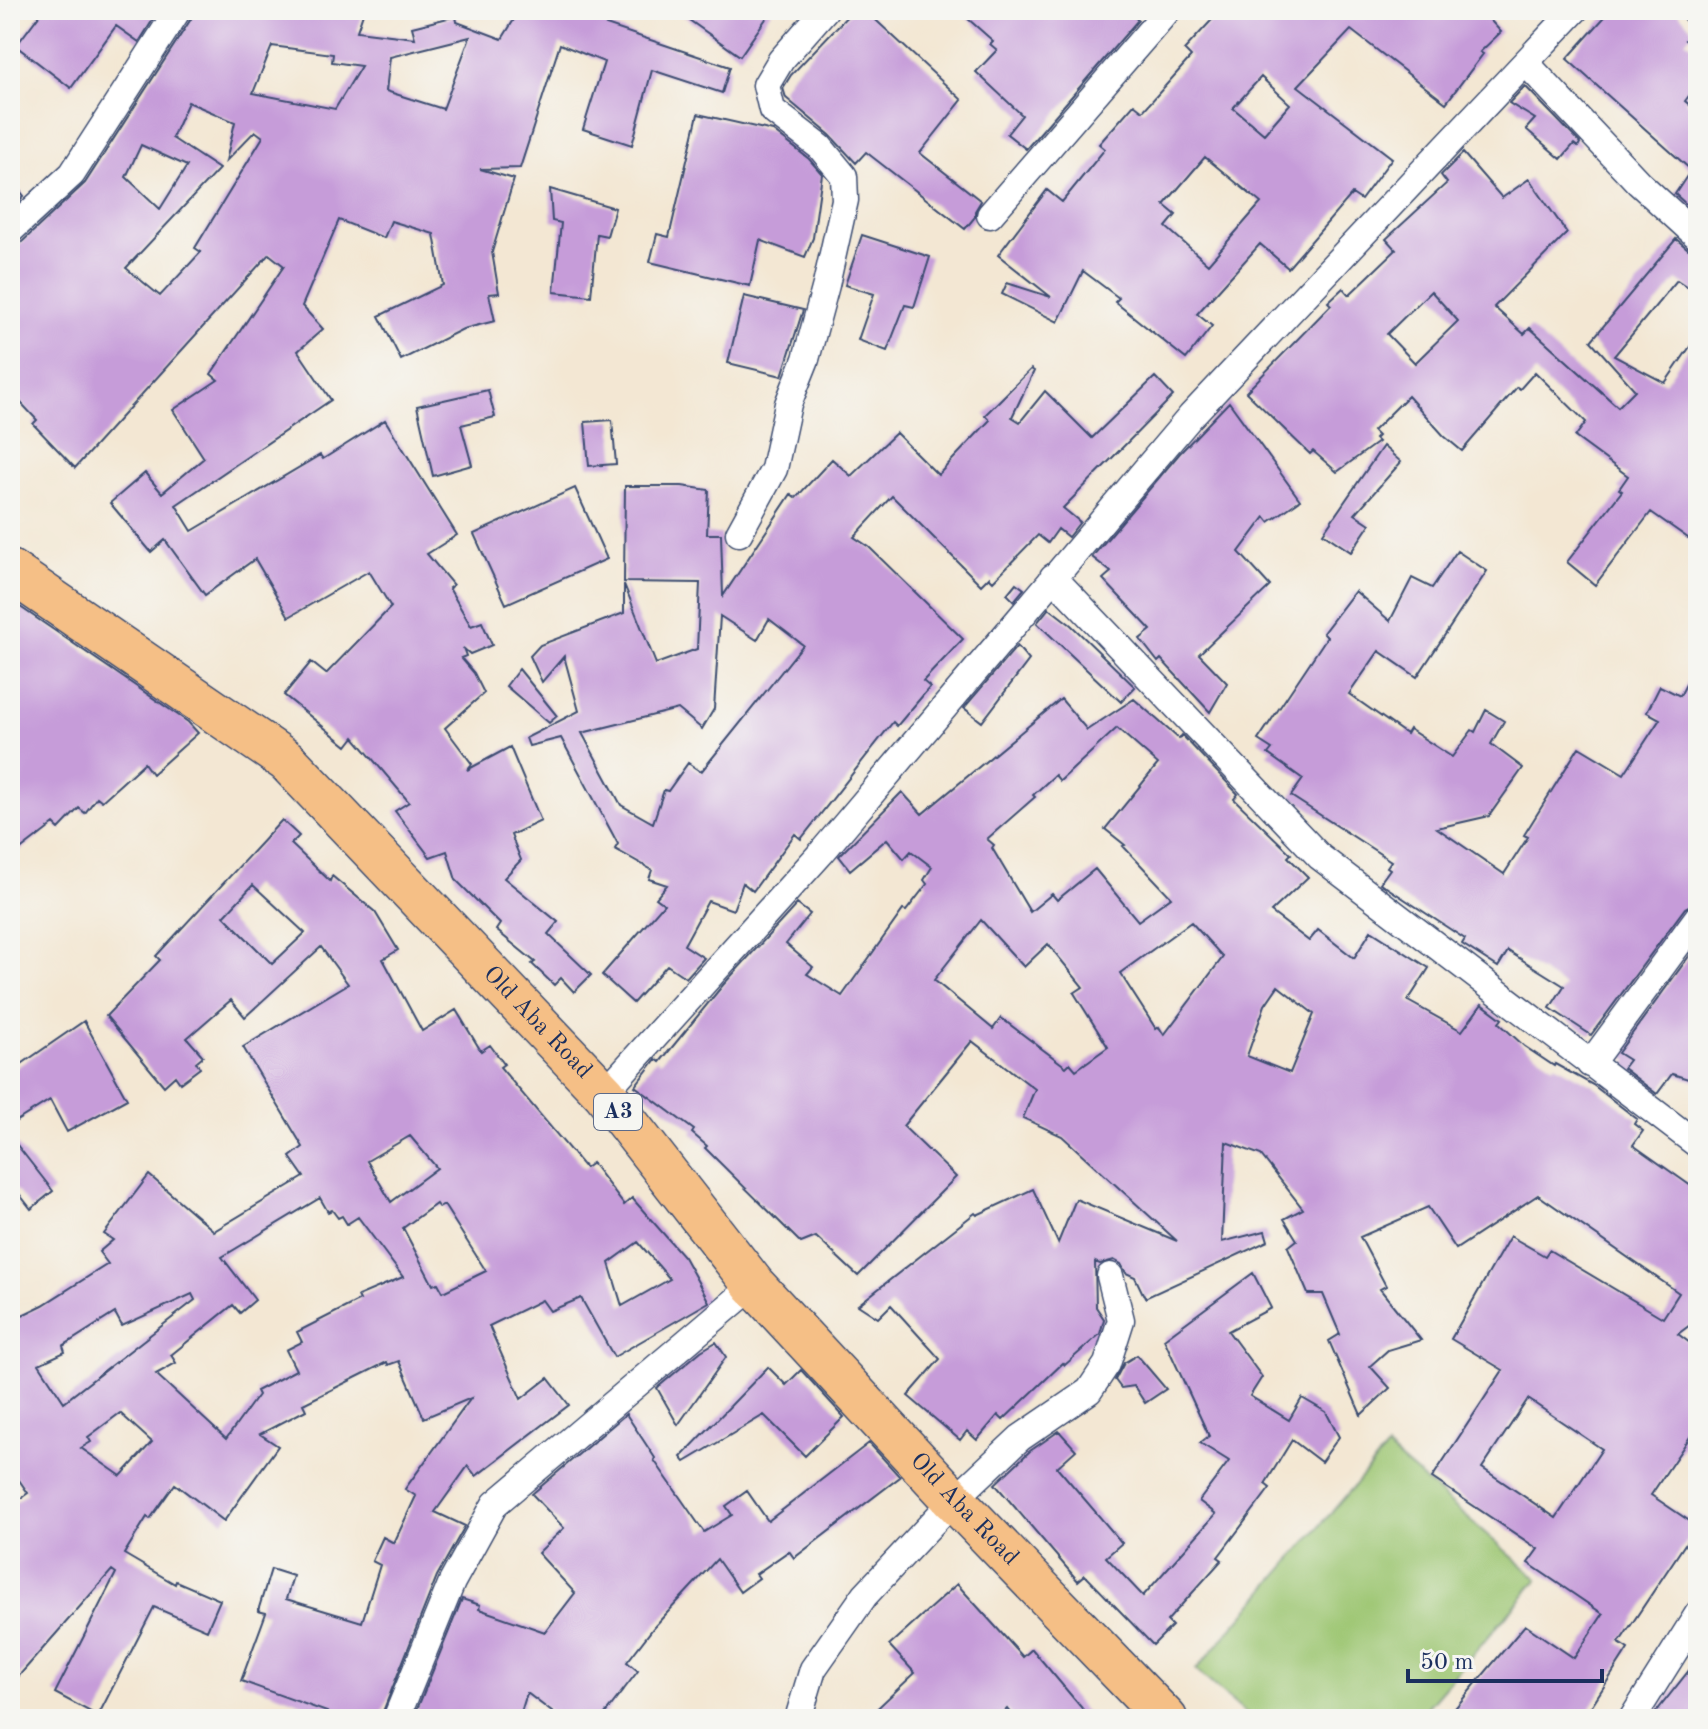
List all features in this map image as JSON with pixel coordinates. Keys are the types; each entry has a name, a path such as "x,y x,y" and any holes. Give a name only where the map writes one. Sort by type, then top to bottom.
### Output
{"main road":[{"name":"Old Aba Road","path":"10,571 287,761 604,1093 754,1285 954,1500 1166,1719"}],"street":[{"path":"10,231 72,174 178,10"},
{"path":"739,533 774,469 788,404 806,359 826,285 845,200 844,176 820,147 772,110 766,85 781,60 825,10"},
{"path":"990,215 1168,10"},
{"path":"604,1093 822,852 1191,416 1575,10"},
{"path":"1526,63 1639,183 1698,237"},
{"path":"1053,577 1320,857 1698,1145"},
{"path":"1590,1064 1698,917"},
{"path":"798,1719 813,1669 865,1595 954,1500 1020,1438 1089,1391 1107,1364 1121,1320 1110,1276"},
{"path":"396,1719 452,1582 495,1504 754,1285"},
{"path":"1632,1719 1698,1614"}],"green space":[{"path":"1387,1448 1538,1579 1417,1719 1252,1719 1196,1670"}],"building":[{"path":"43,10 159,10 139,42 116,26 71,88 16,46"},
{"path":"194,10 243,10 274,18 276,10 364,10 357,31 415,38 412,27 456,16 457,22 502,39 520,10 579,10 608,21 606,25 730,67 722,93 652,70 632,145 583,129 604,62 560,44 520,168 480,169 514,179 492,252 499,293 489,294 495,321 463,329 401,360 379,316 443,285 434,234 391,221 384,238 339,220 302,306 323,329 298,351 331,400 176,505 192,531 320,455 323,459 385,420 457,535 427,554 453,585 449,588 471,626 482,622 492,645 470,654 463,648 466,656 461,658 474,673 484,693 445,728 472,764 467,770 510,747 541,821 511,835 521,860 504,878 558,922 548,934 591,975 574,992 561,978 554,985 532,964 535,962 496,930 500,924 456,880 447,851 430,857 395,811 409,802 354,737 347,746 284,695 311,662 326,674 391,607 369,571 289,617 255,559 205,595 165,540 151,552 110,503 145,473 162,493 204,458 173,410 218,380 211,374 284,266 269,254 75,468 33,424 37,420 10,391 10,247 21,243 85,183","holes":["470,37 443,109 386,91 390,57","272,46 333,54 332,62 361,66 335,109 253,93","188,102 235,122 226,161 255,131 263,137 195,248 201,252 160,296 126,268 219,169 172,138","141,145 187,166 160,209 126,177"]},
{"path":"675,10 772,10 740,56"},
{"path":"853,10 865,10 962,100 920,153 981,201 975,217 965,229 866,152 856,163 830,135 786,98 783,88 791,75"},
{"path":"958,10 1126,10 1138,20 1026,149 1007,134 1022,115 976,72 997,50 990,44 993,41"},
{"path":"1221,10 1481,10 1501,32 1480,52 1483,54 1446,103 1351,30 1298,86 1392,158 1361,200 1352,194 1288,268 1260,244 1197,314 1212,326 1186,359 1115,302 1119,298 1083,271 1058,322 1002,294 1007,283 1051,297 998,255 1047,190 1062,202 1105,149 1099,144 1134,104 1143,111 1191,57 1184,50","holes":["1261,77 1290,104 1264,134 1233,108","1205,157 1261,203 1208,264 1166,227 1176,215 1164,205"]},
{"path":"1611,10 1676,10 1695,32 1685,40 1698,50 1698,84 1685,101 1698,112 1698,215 1675,194 1691,170 1567,59"},
{"path":"1525,86 1580,143 1578,147 1574,144 1561,159 1526,129 1535,119 1509,103"},
{"path":"698,114 773,131 809,159 822,174 813,238 805,257 760,240 750,286 650,262 657,234 669,237"},
{"path":"1463,153 1502,198 1529,179 1567,233 1494,307 1524,334 1530,328 1618,407 1635,390 1591,341 1676,239 1698,253 1698,294 1677,280 1614,356 1665,383 1698,335 1698,545 1651,512 1595,585 1567,562 1622,491 1619,489 1628,476 1575,437 1586,422 1535,372 1520,389 1517,387 1462,451 1408,396 1373,431 1378,436 1375,439 1378,442 1337,472 1313,451 1310,454 1246,392 1331,305 1328,302 1343,288 1349,295 1396,250 1386,239 1447,183 1441,175","holes":["1431,291 1458,321 1415,363 1387,334"]},
{"path":"10,178 24,196 10,209"},
{"path":"550,189 615,208 607,236 597,234 591,296 554,292 561,223 552,221"},
{"path":"862,235 930,257 914,307 905,305 887,351 858,340 874,294 845,285"},
{"path":"744,296 803,310 782,376 728,363"},
{"path":"1031,369 1034,371 1012,417 1020,422 1045,391 1092,438 1155,377 1173,396 1063,508 1080,522 1068,537 1058,529 1048,543 1038,535 993,581 989,577 981,585 892,496 854,537 869,547 963,639 923,681 930,687 897,726 893,722 801,839 795,834 753,891 743,883 733,910 708,901 684,945 704,958 686,978 667,965 633,1003 602,975 664,904 656,898 667,885 649,879 652,870 615,849 618,844 561,738 529,746 526,738 579,711 564,656 542,682 530,656 540,645 624,613 624,584 656,664 697,649 700,583 624,582 625,486 682,486 709,490 707,534 721,534 723,596 791,494 796,498 832,459 851,476 896,433 938,475 990,420 985,415","holes":["720,616 757,640 769,619 803,645 701,772 688,763 668,791 664,790 653,823 621,805 582,733 678,709 702,729 714,709"]},
{"path":"488,390 495,417 461,425 472,465 433,476 417,406"},
{"path":"1229,402 1300,500 1269,522 1265,517 1239,552 1270,586 1199,654 1227,683 1210,712 1161,659 1158,662 1140,639 1151,630 1103,579 1111,572 1092,557 1180,453"},
{"path":"612,420 616,464 589,466 585,422"},
{"path":"1383,446 1401,462 1355,514 1370,524 1351,552 1323,533"},
{"path":"575,488 607,559 506,604 474,534"},
{"path":"1457,551 1487,571 1417,677 1379,651 1349,694 1406,734 1409,729 1452,757 1472,730 1475,732 1486,710 1504,721 1491,744 1523,768 1489,816 1437,828 1504,874 1528,837 1524,835 1579,747 1624,774 1660,719 1647,712 1660,686 1680,696 1698,661 1698,901 1685,908 1591,1035 1550,1008 1564,986 1508,951 1498,967 1462,944 1465,939 1380,883 1390,869 1387,867 1391,861 1291,796 1303,779 1268,754 1272,749 1258,740 1327,637 1323,633 1355,591 1390,621 1412,578 1432,588"},
{"path":"1016,583 1024,589 1014,601 1007,594"},
{"path":"10,600 188,722 198,733 152,774 144,763 102,801 97,797 85,813 79,808 59,829 54,824 10,858"},
{"path":"1049,608 1135,687 1121,702 1037,623"},
{"path":"1017,646 1029,660 982,722 964,708"},
{"path":"519,669 557,716 549,723 506,686"},
{"path":"1061,699 1087,730 1134,699 1179,739 1182,735 1238,794 1234,799 1291,854 1288,857 1308,877 1271,912 1309,941 1318,930 1354,958 1371,931 1429,968 1408,1001 1462,1031 1482,1004 1502,1019 1499,1023 1524,1046 1554,1066 1593,1085 1637,1119 1634,1124 1643,1131 1633,1145 1698,1191 1698,1319 1678,1334 1698,1349 1698,1425 1651,1495 1697,1526 1619,1643 1628,1649 1583,1719 1446,1719 1525,1625 1574,1658 1603,1614 1528,1563 1538,1549 1432,1478 1503,1370 1451,1339 1510,1236 1545,1256 1549,1250 1663,1318 1679,1293 1538,1195 1456,1249 1428,1207 1360,1237 1386,1286 1380,1289 1421,1340 1388,1350 1370,1366 1390,1388 1361,1415 1329,1341 1340,1334 1323,1294 1308,1294 1288,1247 1297,1240 1284,1219 1303,1209 1261,1155 1226,1142 1222,1242 1265,1231 1268,1241 1145,1298 1135,1277 1126,1273 1121,1264 1114,1260 1100,1264 1095,1262 1096,1307 1104,1319 1100,1334 1065,1365 1063,1363 1003,1420 998,1415 977,1440 967,1431 960,1440 908,1396 940,1359 891,1305 878,1318 858,1305 975,1213 977,1215 1033,1189 1058,1243 1076,1199 1177,1241 1062,1136 1023,1118 1035,1089 972,1041 903,1126 956,1177 858,1276 816,1237 801,1243 705,1148 707,1146 692,1133 694,1130 635,1086 656,1059 660,1062 723,985 797,904 810,914 786,944 813,967 807,974 842,996 903,910 906,911 927,884 924,880 932,867 911,851 904,859 887,839 850,870 839,856 902,792 922,814","holes":["1117,728 1158,764 1105,829 1125,845 1171,897 1138,921 1095,869 1057,900 1052,894 1030,912 992,848 994,845 987,839 1055,775 1060,781","981,920 1024,967 1048,944 1083,987 1074,993 1108,1047 1076,1070 1070,1063 1066,1067 1001,1018 993,1029 934,980","1191,922 1223,957 1164,1035 1159,1027 1156,1029 1120,973","1278,986 1314,1014 1290,1073 1247,1056 1265,1005","1528,1399 1602,1449 1556,1518 1482,1468"]},
{"path":"282,820 299,836 291,844 330,881 332,876 375,912 398,950 383,959 422,1031 456,1010 481,1051 490,1045 504,1064 500,1067 585,1168 592,1163 624,1205 632,1198 684,1257 709,1302 614,1357 581,1298 550,1311 542,1300 489,1326 521,1399 548,1378 569,1405 476,1476 468,1466 435,1512 465,1526 437,1576 380,1719 324,1719 327,1712 241,1681 266,1613 258,1611 271,1569 293,1576 286,1599 362,1622 380,1565 372,1561 383,1537 394,1543 416,1496 405,1489 471,1398 424,1418 399,1361 388,1365 387,1362 303,1404 306,1410 260,1434 278,1446 224,1521 175,1484 150,1519 147,1517 124,1554 175,1584 176,1581 220,1600 207,1630 154,1607 98,1716 55,1693 116,1573 112,1570 10,1686 10,1506 28,1493 10,1467 10,1321 43,1305 108,1264 99,1252 113,1240 104,1234 149,1175 214,1231 304,1177 290,1157 303,1147 243,1047 348,984 321,947 245,1017 231,1000 187,1038 203,1056 196,1062 200,1068 180,1083 175,1076 164,1086 106,1016 160,960 156,956","holes":["253,885 305,933 272,964 224,916","410,1136 437,1168 391,1202 367,1161","320,1198 328,1212 332,1210 338,1218 342,1216 347,1224 358,1217 403,1277 358,1296 360,1300 297,1332 302,1342 286,1350 296,1370 256,1391 258,1395 226,1439 156,1374 176,1363 171,1355 233,1305 240,1313 255,1300 222,1257","436,1204 439,1208 444,1205 486,1271 443,1292 438,1283 433,1285 403,1228","638,1242 670,1279 622,1306 609,1263","192,1294 195,1300 64,1402 39,1364 65,1352 63,1346 115,1313 122,1326","120,1413 152,1442 121,1476 81,1448 91,1442 88,1437"]},
{"path":"1698,944 1698,1082 1672,1074 1657,1094 1623,1068 1629,1060 1618,1053"},
{"path":"84,1021 127,1099 67,1132 50,1100 10,1125 10,1072"},
{"path":"10,1136 53,1191 31,1209 10,1182"},
{"path":"1253,1273 1271,1308 1228,1331 1262,1377 1250,1396 1289,1420 1302,1398 1326,1412 1339,1437 1321,1462 1292,1440 1265,1484 1270,1488 1218,1557 1222,1560 1167,1621 1172,1626 1153,1645 1085,1575 1078,1581 995,1484 1030,1451 1059,1431 1076,1450 1057,1467 1122,1543 1106,1557 1143,1596 1216,1514 1199,1501 1229,1461 1200,1443 1209,1436 1164,1339"},
{"path":"716,1342 726,1357 678,1425 657,1388"},
{"path":"1137,1355 1166,1389 1145,1403 1134,1386 1121,1388 1115,1380 1124,1363"},
{"path":"768,1367 786,1385 801,1370 844,1417 805,1456 764,1415 685,1462 681,1457"},
{"path":"626,1414 704,1532 732,1515 726,1506 747,1491 768,1521 869,1443 900,1477 794,1558 789,1551 756,1574 759,1578 740,1592 717,1559 654,1627 627,1662 638,1671 601,1719 561,1719 527,1693 519,1719 413,1719 462,1599 480,1605 479,1609 545,1632 575,1593 538,1553 564,1528 532,1494"},
{"path":"957,1584 1023,1657 1032,1649 1091,1719 1015,1719 1007,1709 997,1719 866,1719 915,1673 889,1645"},
{"path":"1698,1659 1698,1719 1651,1719 1653,1716"}]}
